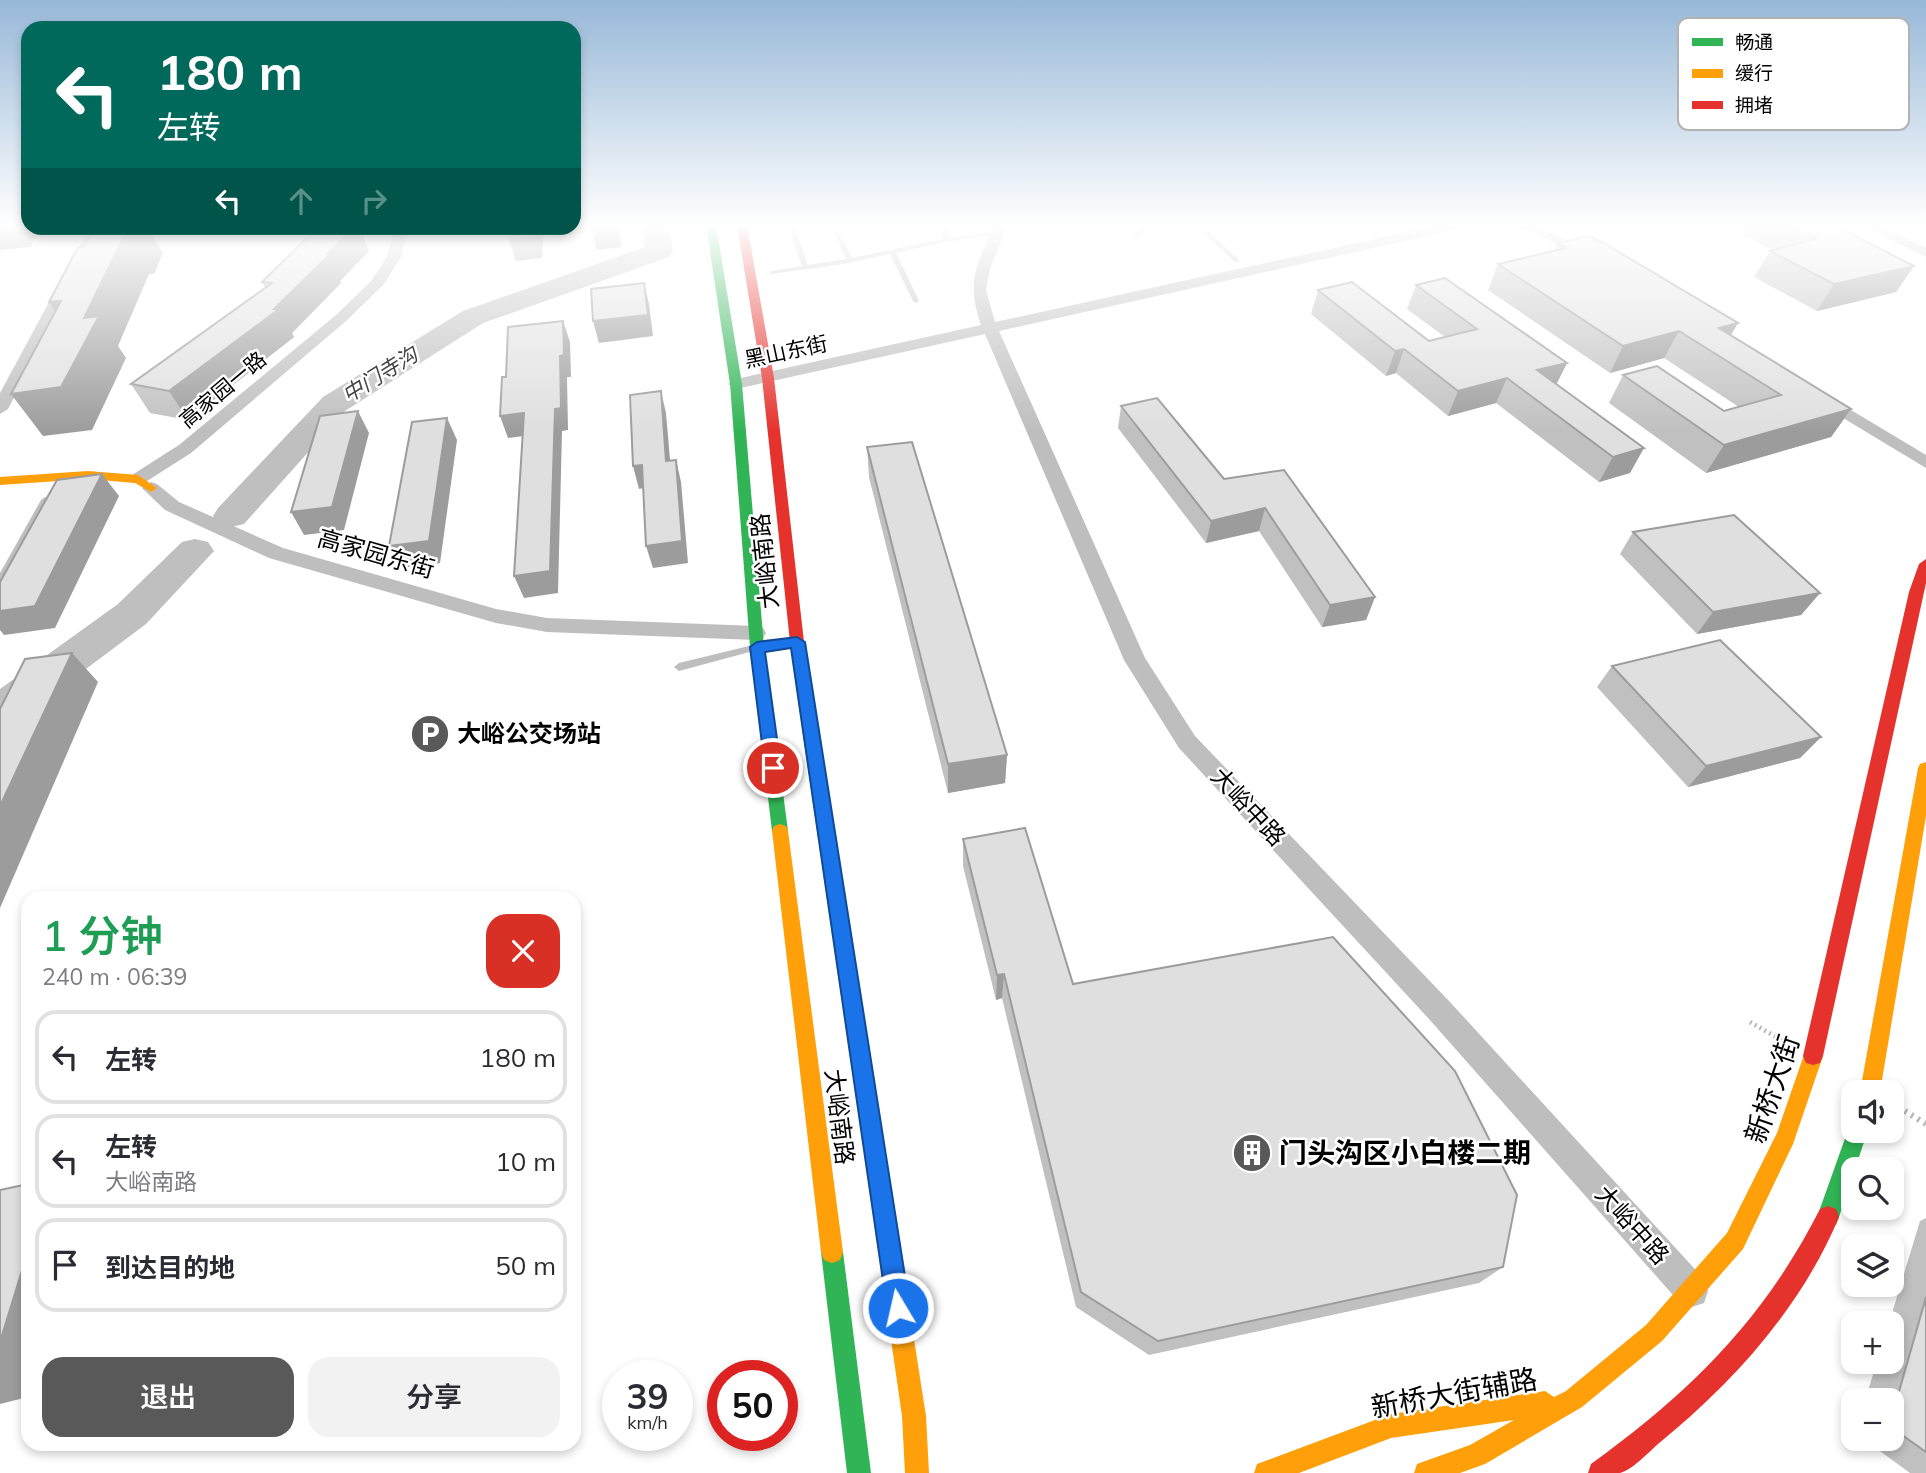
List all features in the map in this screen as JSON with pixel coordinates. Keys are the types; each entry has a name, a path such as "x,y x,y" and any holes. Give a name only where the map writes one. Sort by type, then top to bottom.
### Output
{"main road":[{"name":"大峪南路","path":"722,294 736,384 756,640 859,1473"},
{"name":"大峪南路","path":"754,294 768,378 797,642 914,1416 917,1473"},
{"path":"0,481 88,475 144,483"},
{"name":"新桥大街","path":"1426,1473 1476,1455 1574,1399 1654,1333 1735,1241 1786,1137 1814,1058 1916,593 1926,564"},
{"path":"1872,1080 1926,768"},
{"path":"1600,1473 1633,1451 1704,1391 1763,1323 1814,1245 1854,1143"},
{"name":"新桥大街辅路","path":"1266,1473 1391,1426 1574,1399"}],"street":[{"path":"0,410 61,294"},
{"name":"高家园一路","path":"144,483 367,294"},
{"name":"大峪中路","path":"980,294 991,330 1135,660 1187,742 1439,1010 1692,1291"},
{"name":"黑山东街","path":"736,384 1153,294"},
{"path":"1810,390 1926,463"},
{"name":"高家园东街","path":"144,483 172,506 276,554 496,616 547,625 756,640"}],"lane":[{"path":"912,294 916,301"},
{"path":"0,581 45,500"},
{"path":"679,667 756,640 797,642"}],"path":[{"path":"1904,1110 1926,1124"}],"building":[{"path":"53,294 96,294 84,318 99,316 61,387 11,394 61,301 49,302"},
{"path":"257,294 290,294 274,309 279,309 169,391 131,384"},
{"path":"591,294 645,294 648,315 593,321"},
{"path":"1323,294 1367,294 1429,341 1477,329 1428,294 1468,294 1567,363 1537,370 1644,448 1613,457 1507,378 1458,391 1404,349 1395,351"},
{"path":"1543,294 1689,294 1738,323 1719,328 1851,409 1724,445 1623,375 1657,366 1724,411 1781,395 1679,331 1623,346"},
{"path":"563,321 564,355 560,356 561,408 555,409 550,571 514,576 524,413 500,416 502,377 506,377 508,327"},
{"path":"661,391 666,461 676,460 682,541 646,546 642,465 633,466 630,395"},
{"path":"1157,398 1224,479 1284,470 1375,597 1330,605 1265,508 1211,521 1121,406"},
{"path":"358,411 332,507 291,512 320,416"},
{"path":"447,418 429,541 389,546 412,422"},
{"path":"912,442 1007,755 948,764 867,447"},
{"path":"102,474 35,606 0,611 0,582 57,480"},
{"path":"1734,515 1820,593 1713,612 1633,532"},
{"path":"1720,640 1821,737 1706,766 1612,666"},
{"path":"72,653 0,806 0,709 25,659"},
{"name":"门头沟区小白楼二期","path":"1025,828 1073,984 1333,937 1455,1071 1517,1195 1503,1267 1158,1341 1081,1292 1004,974 997,975 963,839"},
{"path":"21,1186 21,1274 0,1342 0,1190"},
{"path":"1926,1297 1926,1452 1904,1436 1904,1388 1900,1388"}],"waterway":[{"name":"中门寺沟","path":"231,516 334,404 473,317 539,294"},
{"name":"中门寺沟","path":"0,711 132,614 195,551"}],"traffic: fast":[{"path":"722,294 736,384 757,647 780,831"},
{"path":"809,721 865,1090"},
{"path":"1828,1217 1854,1143"},
{"path":"832,1252 859,1473"}],"traffic: slow":[{"path":"0,481 88,475 138,479 151,488"},
{"path":"1872,1080 1926,768"},
{"path":"780,831 832,1252"},
{"path":"1426,1473 1476,1455 1574,1399 1654,1333 1735,1241 1786,1137 1813,1056"},
{"path":"865,1090 914,1416 917,1473"},
{"path":"1266,1473 1391,1426 1545,1403"}],"traffic: jam":[{"path":"754,294 768,378 797,642 809,721"},
{"path":"1813,1056 1916,592 1926,564"},
{"path":"1600,1473 1669,1420 1731,1360 1785,1293 1828,1217"}],"place":[{"name":"大峪公交场站","path":"430,734"},
{"name":"门头沟区小白楼二期","path":"1252,1153"}],"route":[{"path":"773,768 757,647 797,642 898,1308"}]}
